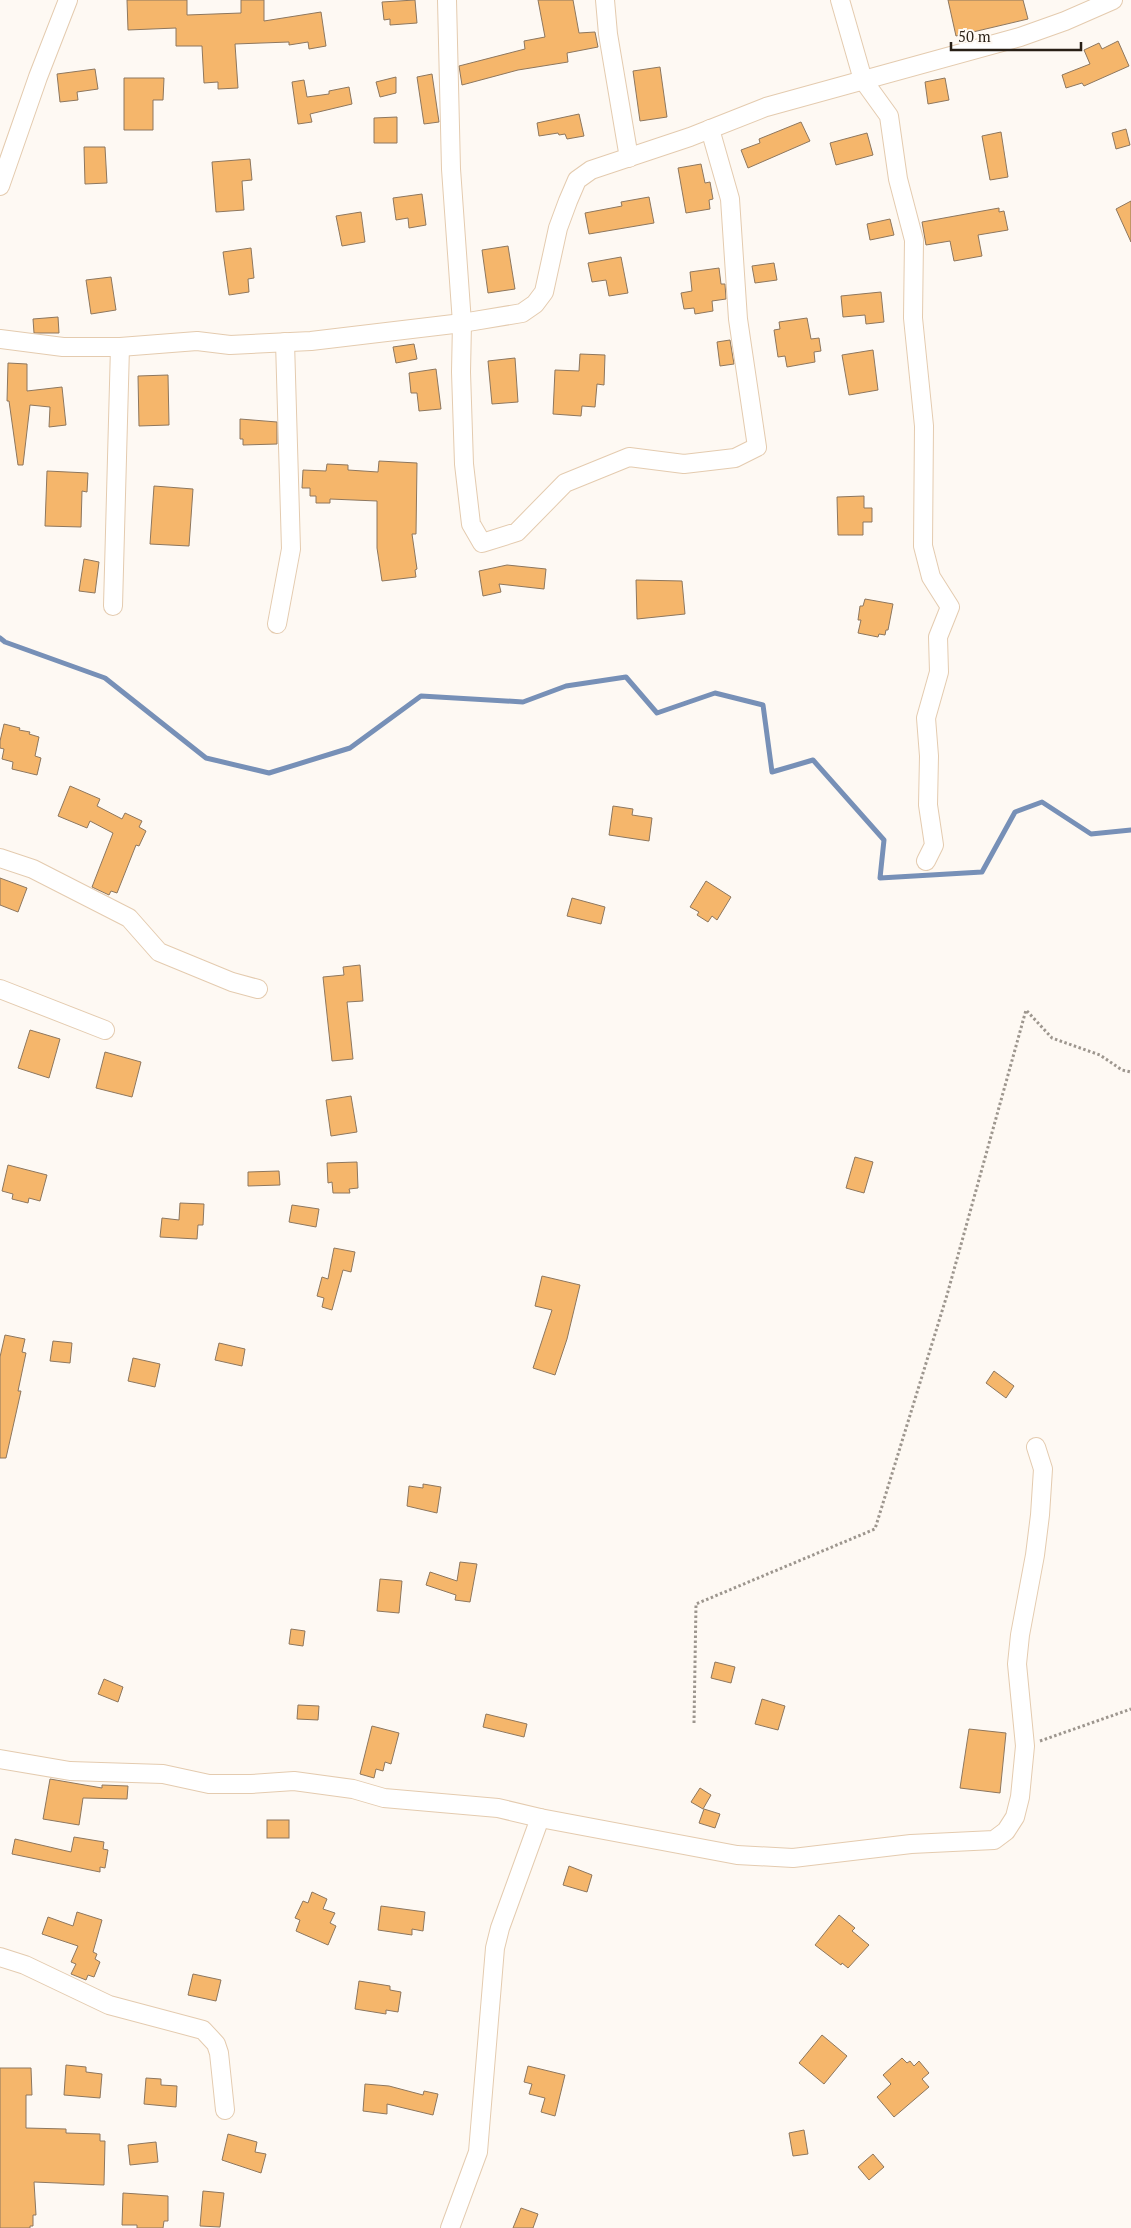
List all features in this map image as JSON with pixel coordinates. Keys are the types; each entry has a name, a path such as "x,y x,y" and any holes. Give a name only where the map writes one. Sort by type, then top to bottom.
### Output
{"street":[{"path":"0,186 38,77 68,0"},
{"path":"446,0 451,160 462,323 461,372 464,464 471,524 482,543 517,532 565,483 629,457 684,464 734,458 757,447 738,319 730,200 710,129"},
{"path":"605,0 608,34 629,158"},
{"path":"840,0 862,80 889,116 898,179 914,240 913,318 924,426 923,546 930,577 950,607 938,637 939,672 926,718 929,756 928,805 934,845 926,861"},
{"path":"0,339 63,347 120,348 197,341 230,345 311,341 462,323 522,313 535,304 544,292 558,228 577,180 592,170 710,129 766,106 1020,38 1113,0"},
{"path":"277,624 291,549 285,342"},
{"path":"113,606 120,348"},
{"path":"0,858 33,869 129,918 159,952 232,982 258,989"},
{"path":"0,989 105,1030"},
{"path":"0,1760 70,1771 163,1774 209,1784 294,1781 352,1789 384,1798 498,1808 540,1818 737,1855 793,1858 911,1844 994,1840 1006,1831 1015,1817 1020,1797 1025,1746 1017,1664 1040,1515 1043,1469 1036,1447"},
{"path":"450,2228 478,2152 495,1948 500,1928 540,1818"},
{"path":"0,1957 24,1965 109,2005 203,2030 216,2044 219,2053 226,2110"}],"path":[{"path":"694,1722 696,1604 875,1529 947,1295 1026,1010 1052,1038 1100,1055 1122,1070 1131,1072"},
{"path":"1025,1746 1131,1709"}],"building":[{"path":"127,0 187,0 187,15 241,13 241,0 264,0 264,21 321,12 326,46 309,49 308,42 289,45 289,42 235,44 238,88 218,89 218,82 204,83 202,46 176,46 176,28 128,30"},
{"path":"415,0 417,23 390,25 390,19 384,20 382,2"},
{"path":"538,0 573,0 579,33 595,32 598,47 567,53 568,62 518,70 462,85 459,66 525,49 524,41 545,37"},
{"path":"948,0 1023,0 1028,19 956,36"},
{"path":"1118,41 1129,66 1084,86 1082,83 1066,88 1062,75 1090,64 1084,50 1099,43 1102,49"},
{"path":"660,67 667,117 640,121 633,71"},
{"path":"95,69 98,89 77,92 78,100 60,102 57,74"},
{"path":"432,74 439,122 424,124 417,77"},
{"path":"396,77 396,93 380,97 376,82"},
{"path":"124,78 164,78 163,100 153,100 153,130 124,130"},
{"path":"945,78 949,100 928,104 925,82"},
{"path":"304,80 307,97 329,94 329,91 349,87 352,104 310,114 312,122 298,124 292,82"},
{"path":"579,114 584,136 567,139 565,134 559,135 558,133 539,136 537,123"},
{"path":"397,117 397,143 374,143 374,118"},
{"path":"801,122 810,141 748,168 741,150 760,143 759,139"},
{"path":"1126,129 1130,145 1116,149 1112,133"},
{"path":"1001,132 1008,177 990,180 982,136"},
{"path":"867,133 873,155 836,165 830,143"},
{"path":"84,147 105,147 107,183 85,184"},
{"path":"250,159 252,180 242,181 244,210 216,212 212,162"},
{"path":"701,164 705,183 710,182 713,199 709,200 710,209 686,213 678,168"},
{"path":"422,194 426,225 409,228 408,218 396,220 393,198"},
{"path":"649,197 654,223 589,234 585,213 622,206 621,202"},
{"path":"1131,201 1131,242 1116,209"},
{"path":"999,208 999,212 1004,211 1008,230 978,235 982,256 954,261 950,241 926,245 922,222"},
{"path":"361,212 365,242 342,246 336,216"},
{"path":"890,219 894,235 870,240 867,224"},
{"path":"508,246 515,289 488,293 482,250"},
{"path":"251,248 254,278 248,279 249,292 229,295 223,252"},
{"path":"621,257 628,293 609,296 606,280 592,282 588,263"},
{"path":"774,263 777,280 755,283 752,266"},
{"path":"719,268 721,284 725,284 726,299 712,301 713,311 695,314 694,308 684,309 681,293 692,291 690,272"},
{"path":"111,277 116,310 91,314 86,280"},
{"path":"881,292 884,322 866,324 865,315 843,317 841,296"},
{"path":"58,317 59,333 34,333 33,319"},
{"path":"807,318 811,339 819,338 821,351 814,352 815,362 787,367 785,356 778,357 774,330 780,329 779,322"},
{"path":"730,340 734,364 720,366 717,342"},
{"path":"414,344 417,359 396,363 393,347"},
{"path":"873,350 878,390 849,395 842,355"},
{"path":"580,354 605,355 604,385 597,384 595,407 582,406 581,416 553,414 555,370 579,371"},
{"path":"515,358 518,402 492,404 488,361"},
{"path":"8,363 27,364 27,391 62,387 66,425 49,427 50,407 30,405 23,465 18,465 9,401 7,401"},
{"path":"436,369 441,409 419,411 417,393 411,393 409,373"},
{"path":"168,375 169,425 139,426 138,376"},
{"path":"240,419 277,422 277,444 243,445 243,439 240,439"},
{"path":"379,461 417,463 416,534 412,534 417,569 415,570 416,577 382,581 377,548 377,501 330,499 330,503 316,503 316,496 310,496 310,488 302,488 303,470 326,471 327,464 348,465 348,470 378,472"},
{"path":"47,471 88,473 87,492 82,491 81,527 45,526"},
{"path":"154,486 193,489 189,546 150,544"},
{"path":"864,496 864,508 872,508 872,522 863,522 863,535 838,535 837,497"},
{"path":"84,559 99,562 95,593 79,591"},
{"path":"507,565 546,569 544,589 499,584 501,592 483,596 479,571"},
{"path":"636,580 682,581 685,614 637,619"},
{"path":"865,599 893,604 888,630 886,630 885,635 879,634 878,637 858,633 861,620 858,620 860,606 863,606"},
{"path":"4,724 20,728 19,730 30,732 29,734 39,737 35,756 41,758 37,775 12,769 13,762 2,759 4,749 0,748 0,741"},
{"path":"70,786 100,799 97,806 122,819 125,813 142,821 139,827 146,831 139,846 136,845 117,893 111,891 109,895 92,887 113,833 90,821 87,828 58,816"},
{"path":"613,806 633,809 632,815 652,818 649,841 609,835"},
{"path":"0,878 27,888 18,912 0,905"},
{"path":"706,881 731,897 717,920 712,916 708,922 697,915 699,912 690,907"},
{"path":"572,898 605,907 601,924 567,916"},
{"path":"360,965 363,1001 347,1002 353,1059 332,1061 323,977 344,975 343,967"},
{"path":"30,1030 60,1039 49,1078 18,1068"},
{"path":"105,1052 141,1062 132,1097 96,1088"},
{"path":"351,1096 357,1132 331,1136 326,1100"},
{"path":"855,1157 873,1162 864,1193 846,1188"},
{"path":"357,1162 358,1188 349,1189 350,1193 333,1193 332,1182 328,1183 327,1163"},
{"path":"8,1165 47,1175 40,1201 29,1198 28,1203 12,1199 13,1194 2,1191"},
{"path":"279,1171 280,1185 248,1186 248,1172"},
{"path":"180,1203 204,1204 203,1225 198,1225 197,1239 160,1237 162,1218 179,1220"},
{"path":"292,1205 319,1209 316,1227 289,1222"},
{"path":"334,1248 355,1252 351,1272 343,1270 332,1310 322,1307 324,1298 317,1296 322,1277 328,1279"},
{"path":"542,1276 580,1285 567,1339 555,1375 533,1368 552,1310 535,1306"},
{"path":"5,1335 25,1339 22,1352 26,1353 18,1391 21,1391 6,1458 0,1458 0,1357"},
{"path":"53,1341 72,1343 70,1363 50,1361"},
{"path":"219,1343 245,1349 242,1366 215,1360"},
{"path":"133,1358 160,1364 155,1387 128,1381"},
{"path":"994,1371 1014,1386 1006,1398 986,1383"},
{"path":"423,1484 441,1487 437,1513 407,1506 409,1486 423,1488"},
{"path":"460,1562 477,1564 470,1602 455,1600 456,1595 426,1585 430,1572 457,1581"},
{"path":"380,1579 402,1581 399,1613 377,1611"},
{"path":"291,1629 305,1631 303,1646 289,1644"},
{"path":"715,1662 735,1667 731,1683 711,1678"},
{"path":"104,1679 123,1687 118,1702 98,1694"},
{"path":"762,1699 785,1706 778,1730 755,1724"},
{"path":"298,1705 319,1706 318,1720 297,1719"},
{"path":"486,1714 527,1724 524,1737 483,1727"},
{"path":"372,1726 399,1733 391,1764 385,1762 383,1771 376,1769 374,1778 360,1774"},
{"path":"969,1729 1006,1733 1000,1793 960,1788"},
{"path":"50,1779 102,1788 102,1785 128,1786 127,1799 83,1798 79,1825 43,1819"},
{"path":"700,1788 711,1795 703,1809 691,1802"},
{"path":"704,1809 720,1814 715,1828 699,1823"},
{"path":"267,1820 289,1820 289,1838 267,1838"},
{"path":"74,1837 104,1842 103,1849 108,1850 105,1868 100,1867 100,1872 12,1854 15,1839 71,1852"},
{"path":"569,1866 592,1875 587,1892 563,1885"},
{"path":"312,1892 327,1899 323,1909 335,1913 330,1923 336,1926 328,1945 296,1931 300,1920 295,1918 303,1901 308,1903"},
{"path":"381,1906 425,1912 423,1931 412,1929 412,1935 378,1930"},
{"path":"77,1912 102,1920 93,1952 97,1954 95,1959 100,1962 94,1977 88,1975 86,1980 71,1974 76,1964 71,1962 78,1946 42,1934 48,1917 73,1926"},
{"path":"839,1915 855,1928 852,1931 869,1945 848,1968 842,1963 841,1965 815,1945"},
{"path":"193,1974 221,1980 216,2001 188,1995"},
{"path":"359,1981 390,1986 390,1990 401,1992 398,2012 386,2010 386,2014 355,2009"},
{"path":"822,2035 847,2056 824,2084 799,2063"},
{"path":"902,2058 907,2063 910,2061 914,2066 919,2061 929,2073 922,2079 929,2087 894,2117 877,2097 891,2084 883,2075"},
{"path":"66,2065 86,2067 86,2072 102,2074 100,2098 64,2095"},
{"path":"528,2066 565,2075 555,2116 541,2112 545,2098 529,2094 532,2084 524,2082"},
{"path":"0,2068 31,2068 32,2095 26,2095 26,2128 66,2129 66,2133 100,2134 100,2141 105,2141 104,2185 34,2182 36,2215 33,2215 33,2226 30,2226 30,2228 0,2228"},
{"path":"146,2078 161,2079 161,2085 177,2086 176,2107 144,2104"},
{"path":"365,2084 389,2086 423,2095 424,2091 438,2094 433,2115 387,2104 387,2114 363,2111"},
{"path":"804,2130 808,2154 793,2156 789,2133"},
{"path":"228,2134 257,2142 255,2152 266,2154 261,2173 222,2160"},
{"path":"156,2142 158,2162 130,2165 128,2145"},
{"path":"873,2154 884,2167 869,2180 858,2167"},
{"path":"203,2191 224,2193 220,2227 200,2226"},
{"path":"123,2193 168,2196 168,2221 164,2221 163,2228 137,2228 137,2225 122,2225"},
{"path":"521,2208 538,2214 533,2228 513,2228"}],"waterway":[{"path":"0,638 5,642 105,678 206,758 269,773 350,748 421,696 523,702 566,686 626,677 657,713 715,693 763,705 772,772 813,760 884,840 880,878 982,872 1015,812 1042,802 1091,834 1131,830"}]}
